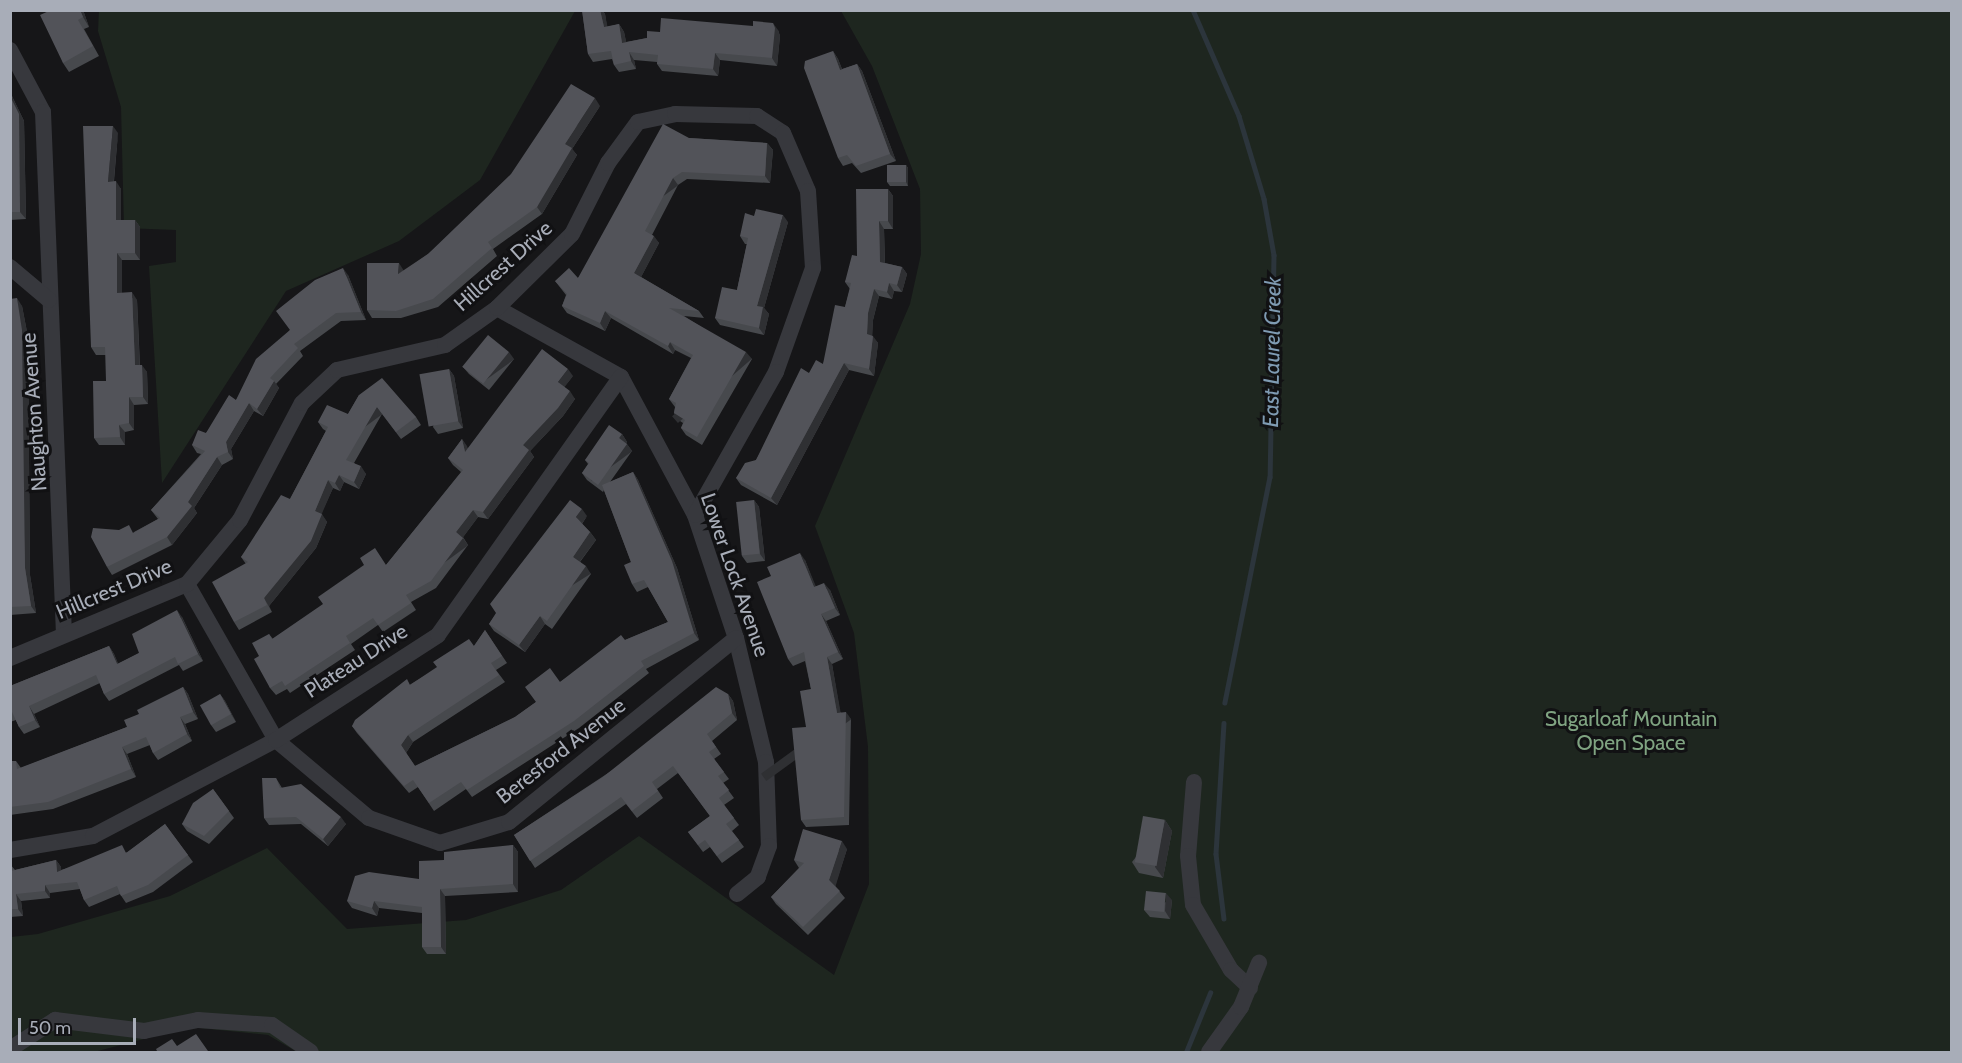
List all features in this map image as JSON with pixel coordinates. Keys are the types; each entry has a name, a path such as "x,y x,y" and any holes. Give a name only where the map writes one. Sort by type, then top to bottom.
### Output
{"street":[{"name":"Naughton Avenue","path":"10,50 43,112 64,635"},
{"name":"Hillcrest Drive","path":"10,658 187,584 240,520 302,403 337,370 445,345 497,308 572,234 608,163 638,122 675,114 758,116 783,133 808,191 813,268 776,372 695,515"},
{"path":"10,267 49,300"},
{"path":"497,308 621,377"},
{"name":"Lower Lock Avenue","path":"621,377 695,515 736,638 766,762 769,846 758,877 737,894"},
{"name":"Plateau Drive","path":"10,850 93,836 276,740 438,634 621,377"},
{"name":"Beresford Avenue","path":"187,584 276,740 369,818 440,843 509,822 736,638"},
{"path":"1194,782 1188,885 1202,924 1231,970 1250,988"},
{"path":"1209,1053 1250,988 1259,963"},
{"path":"10,1049 55,1020 144,1031 198,1020 250,1021 272,1025 311,1053"}],"green space":[{"path":"99,10 575,11 480,180 399,241 286,291 162,483 149,266 176,262 176,230 124,228 121,107 98,31"},
{"name":"Sugarloaf Mountain Open Space","path":"841,11 1951,11 1951,1052 297,1052 268,1035 190,1027 94,1052 11,1052 11,937 38,934 170,896 267,848 347,929 466,920 561,890 639,836 834,975 869,884 868,747 854,633 815,526 910,304 921,254 920,189 872,66"}],"building":[{"path":"51,10 80,10 83,17 78,20 93,46 63,63 40,15"},
{"path":"582,10 600,10 604,27 619,24 622,43 647,38 647,31 660,32 661,18 753,26 753,21 773,23 775,28 772,58 715,53 713,69 657,64 658,55 629,52 631,61 614,65 611,51 588,54"},
{"path":"833,51 840,70 857,64 890,154 856,166 847,155 838,158 804,68 805,61"},
{"path":"571,84 595,98 565,144 572,148 537,207 488,242 492,248 433,299 396,311 367,310 367,263 399,263 398,274 428,254 511,174"},
{"path":"10,96 19,114 20,212 10,212"},
{"path":"663,124 689,138 767,143 765,176 682,172 673,178 645,231 654,236 634,273 699,311 669,308 746,352 697,437 681,428 685,420 674,413 676,403 669,399 693,355 670,342 668,346 605,311 600,323 562,306 567,294 555,281 569,268 578,278"},
{"path":"83,126 113,126 108,182 116,181 116,220 135,220 135,253 117,253 117,293 132,292 135,365 142,365 143,397 129,397 129,423 119,425 120,437 94,438 93,381 106,381 105,347 91,347"},
{"path":"887,165 906,165 906,182 887,182"},
{"path":"856,189 888,189 888,221 879,221 880,262 902,267 897,285 889,283 887,292 874,289 868,313 867,334 873,336 869,369 844,363 771,498 736,478 745,463 756,460 801,368 809,373 816,360 823,364 835,305 845,307 851,283 845,282 852,255 857,256"},
{"path":"756,209 783,215 757,306 763,307 759,328 715,318 722,287 737,290 748,238 740,236 745,213 754,216"},
{"path":"343,268 361,312 336,313 294,344 298,348 270,378 274,381 257,409 249,403 226,442 228,452 217,457 188,502 192,506 167,537 107,567 91,537 93,528 119,530 129,525 133,533 160,518 151,510 205,451 192,445 198,430 206,433 229,395 236,400 256,359 290,330 276,311 315,280"},
{"path":"17,298 22,330 25,568 31,606 10,607 10,299"},
{"path":"488,335 509,352 483,384 462,367"},
{"path":"542,349 568,369 558,382 570,391 558,408 523,445 529,450 483,512 473,510 456,532 463,538 431,581 406,595 411,603 378,625 373,618 346,636 350,643 285,686 282,681 270,688 254,659 259,656 252,643 269,634 272,639 323,604 318,597 364,565 360,558 375,548 386,565 463,470 448,458 462,439 465,452"},
{"path":"449,369 458,421 429,426 419,374"},
{"path":"382,378 416,417 396,432 377,407 346,460 361,466 354,482 339,475 335,483 328,480 315,511 322,514 311,541 264,598 267,605 234,622 212,582 248,562 241,557 281,495 290,499 328,427 318,422 327,405 348,414 359,395"},
{"path":"609,425 622,434 619,438 627,444 598,485 582,473 589,463 585,460"},
{"path":"633,472 672,561 694,633 641,661 644,666 574,721 467,790 461,782 429,803 413,780 404,786 352,726 355,720 407,679 410,685 437,667 433,662 469,639 474,646 485,630 502,656 491,663 499,675 408,735 401,745 415,766 515,717 536,702 525,687 550,668 560,682 621,635 625,640 668,622 644,580 632,584 624,565 631,562 602,485"},
{"path":"570,500 582,509 576,517 590,532 573,557 586,566 547,621 540,616 519,645 489,624 496,613 490,604"},
{"path":"754,500 760,554 742,556 736,502"},
{"path":"800,553 814,587 824,583 835,608 821,614 838,652 827,657 837,713 846,712 844,817 801,820 792,728 806,727 800,691 811,689 804,652 788,659 757,582 771,576 767,567"},
{"path":"177,610 198,654 178,664 175,657 104,694 96,675 29,706 35,720 19,727 12,712 10,713 10,686 109,646 117,664 139,653 132,634"},
{"path":"183,687 193,712 180,717 187,734 153,753 146,737 122,747 131,769 48,802 10,807 10,761 16,761 17,769 127,727 124,720 139,714 137,710"},
{"path":"716,687 728,694 732,713 707,734 716,747 709,752 724,772 718,776 729,790 719,798 734,818 726,824 739,840 717,856 705,840 698,845 688,832 710,816 673,766 652,782 658,791 632,811 621,797 530,861 514,835 603,777"},
{"path":"220,694 231,714 211,725 200,705"},
{"path":"262,778 276,778 280,788 301,784 341,817 323,839 296,817 264,818"},
{"path":"213,789 229,811 204,836 182,824 193,803"},
{"path":"1143,816 1165,820 1157,866 1135,862"},
{"path":"165,824 188,855 148,885 121,896 117,886 84,900 77,882 45,885 45,891 16,894 18,909 10,909 10,866 11,871 56,860 57,872 122,845 126,853"},
{"path":"803,829 842,841 829,880 840,891 803,927 771,897 804,863 794,860"},
{"path":"513,845 513,884 440,889 441,947 422,947 422,907 374,901 372,908 347,901 355,876 369,872 419,879 419,861 444,860 444,852"},
{"path":"1146,891 1166,893 1164,912 1144,910"},
{"path":"196,1034 208,1051 206,1053 158,1053 156,1049 172,1039 177,1046"}],"waterway":[{"name":"East Laurel Creek","path":"1193,10 1239,116 1264,199 1274,255 1270,477 1225,703"},
{"name":"East Laurel Creek","path":"1224,723 1216,854 1224,919"},
{"name":"East Laurel Creek","path":"1186,1052 1210,993"}]}
